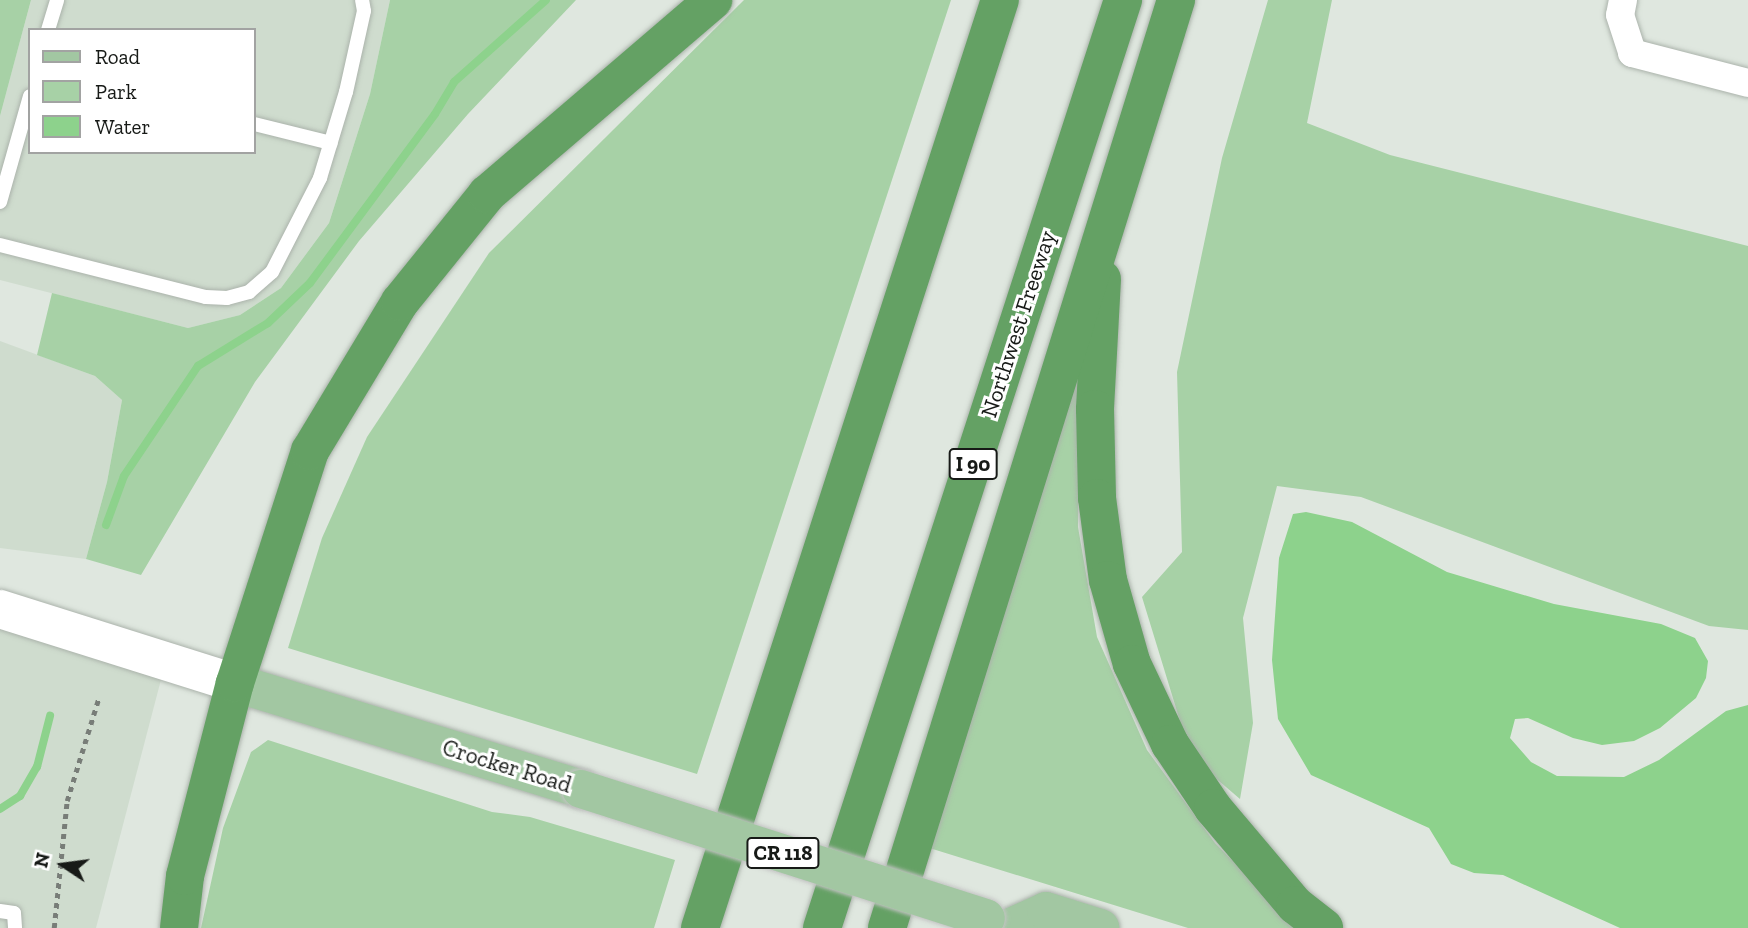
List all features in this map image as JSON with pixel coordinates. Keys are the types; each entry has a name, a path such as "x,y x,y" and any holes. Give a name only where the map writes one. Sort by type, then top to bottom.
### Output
{"highway":[{"path":"179,928 185,876 234,682 310,451 400,302 487,194 713,0"},
{"path":"700,928 1000,0"},
{"name":"Northwest Freeway","path":"822,928 1123,0"},
{"path":"887,928 1176,0"},
{"path":"1100,246 1103,299 1095,409 1097,498 1108,580 1132,664 1170,744 1213,808 1295,905 1324,928"}],"main road":[{"name":"Crocker Road","path":"0,609 1004,924 1046,911 1100,928"}],"street":[{"path":"1623,0 1620,15 1632,53 1748,83"}],"lane":[{"path":"49,28 57,0"},
{"path":"0,245 206,297 227,298 249,292 272,272 320,178 346,92 364,12 362,0"},
{"path":"0,202 28,103"},
{"path":"256,124 331,143"},
{"path":"0,911 14,913 15,928"}],"path":[{"path":"54,928 67,801 99,697"}],"shaded area":[{"path":"31,0 390,0 370,94 329,223 281,288 240,315 188,328 0,280 0,116"},
{"path":"0,341 95,376 122,400 107,482 86,559 0,548"},
{"path":"0,622 163,672 96,928 0,928"}],"green space":[{"path":"0,0 31,0 0,116"},
{"path":"390,0 576,0 468,114 359,241 255,382 141,575 86,559 107,482 122,400 95,376 37,355 52,293 188,328 240,315 281,288 329,223 370,94"},
{"path":"744,0 951,0 697,774 288,648 322,538 367,437 489,253"},
{"path":"1268,0 1332,0 1307,123 1390,155 1748,246 1748,630 1709,626 1361,497 1277,486 1243,618 1253,723 1240,799 1191,757 1142,597 1182,552 1177,372 1222,158"},
{"path":"1069,377 1078,380 1078,527 1097,637 1147,750 1215,843 1299,928 1188,928 923,846"},
{"path":"268,740 492,812 530,817 675,860 654,928 201,928 223,828 251,752"}],"water":[{"path":"1306,512 1352,522 1447,572 1554,604 1661,624 1695,638 1708,661 1706,678 1696,698 1660,728 1634,741 1602,745 1573,738 1528,718 1515,719 1510,738 1531,762 1557,776 1624,777 1659,760 1726,711 1748,705 1748,928 1620,928 1503,875 1474,873 1451,864 1429,828 1311,775 1278,719 1272,660 1279,558 1293,514"}],"waterway":[{"path":"106,525 124,476 198,366 268,323 310,283 435,114 454,82 546,0"},
{"path":"0,809 20,796 37,767 50,716"}]}
